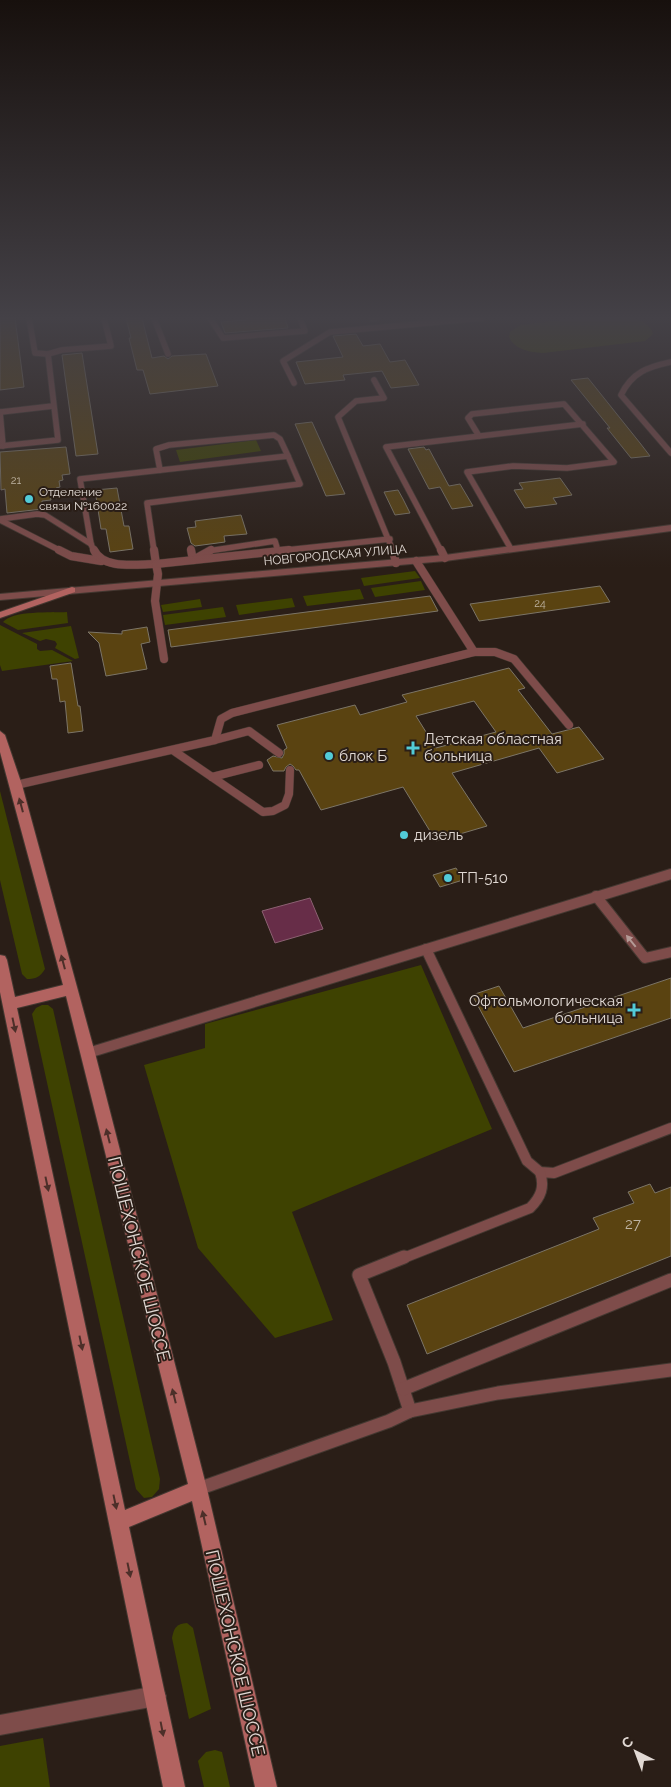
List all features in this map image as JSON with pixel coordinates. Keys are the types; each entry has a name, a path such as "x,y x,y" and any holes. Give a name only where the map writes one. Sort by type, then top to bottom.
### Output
{"main road":[{"path":"0,615 72,590"},
{"name":"ПОШЕХОНСКОЕ ШОССЕ","path":"0,735 16,785 88,1053 198,1488 266,1787"},
{"path":"0,960 5,1003 119,1522 174,1787"},
{"path":"5,1003 70,989"},
{"path":"119,1522 198,1488"}],"street":[{"name":"НОВГОРОДСКАЯ УЛИЦА","path":"0,597 416,561 671,528"},
{"path":"0,1725 156,1696"}],"lane":[{"path":"53,401 58,440 1,446 0,412 53,406"},
{"path":"356,401 338,417 390,538 396,563"},
{"path":"627,401 671,453"},
{"path":"479,436 468,418 472,414 561,404 567,406 614,462 567,468 513,466 467,472 511,549"},
{"path":"445,558 386,447 583,424"},
{"path":"160,470 156,449 207,441 274,435 280,439 300,484 147,503 158,584 154,600 164,659"},
{"path":"101,560 97,557 91,544 80,479 288,456"},
{"path":"0,520 37,514 45,515 91,544"},
{"path":"0,520 71,556 101,560 108,563 156,564 390,538"},
{"path":"191,548 193,560"},
{"path":"416,561 474,652"},
{"path":"215,740 221,719 232,714 474,652 490,650 503,653 514,659 569,725"},
{"path":"16,785 174,751 249,731 279,753"},
{"path":"174,751 263,812 273,812 284,807 290,797 290,770"},
{"path":"212,777 259,765"},
{"path":"88,1053 671,874"},
{"path":"596,896 644,958 671,952"},
{"path":"410,1411 394,1362 359,1275 530,1208 541,1196 543,1179 540,1172 527,1161 426,949"},
{"path":"540,1172 554,1173 671,1128"},
{"path":"403,1389 671,1280"},
{"path":"198,1488 389,1421 410,1411 498,1393 671,1370"}],"shaded area":[{"path":"256,440 261,451 180,462 176,450"},
{"path":"415,571 420,578 364,586 361,578"},
{"path":"421,581 425,590 375,597 371,588"},
{"path":"360,589 364,599 307,606 303,596"},
{"path":"292,598 295,607 239,615 236,605"},
{"path":"200,599 202,607 163,612 161,605"},
{"path":"223,607 226,617 165,625 163,615"},
{"path":"67,612 68,623 18,630 3,622 8,618 23,614"},
{"path":"0,625 37,644 37,649 40,651 52,650 73,661 2,671 0,665"},
{"path":"71,626 79,658 75,659 55,648 57,644 55,641 46,639 40,641 22,633"},
{"path":"0,791 45,969 38,977 33,979 27,979 22,974 0,880"},
{"path":"310,898 323,929 275,943 262,911"},
{"path":"421,965 492,1129 292,1212 333,1320 275,1338 198,1248 144,1065 205,1048 205,1024"},
{"path":"48,1005 53,1009 160,1479 159,1489 152,1497 144,1498 136,1489 32,1014 36,1008"},
{"path":"187,1623 193,1628 211,1709 189,1719 172,1638 176,1627"},
{"path":"43,1738 50,1787 0,1787 0,1746"},
{"path":"215,1750 222,1752 230,1787 204,1787 198,1761 206,1752"}],"building":[{"path":"68,401 90,401 98,454 76,456"},
{"path":"588,401 607,401 650,456 631,458 607,428 610,428"},
{"path":"312,422 345,494 326,496 295,424"},
{"path":"66,447 70,474 62,475 63,480 59,481 60,487 56,488 56,494 50,494 51,500 42,501 42,509 7,513 5,489 1,490 0,452"},
{"path":"424,447 426,450 429,449 449,486 460,484 473,506 452,509 440,487 429,489 408,449"},
{"path":"560,478 572,495 553,498 557,504 525,508 514,490 523,489 519,483"},
{"path":"117,488 124,526 129,526 133,549 110,552 106,529 101,529 95,490"},
{"path":"398,490 410,513 395,515 384,492"},
{"path":"241,515 247,534 224,536 225,542 195,546 191,543 187,528 196,527 195,521"},
{"path":"600,586 610,602 479,621 470,604"},
{"path":"430,596 438,611 171,647 168,630"},
{"path":"147,627 150,642 141,644 147,669 106,676 99,643 88,632 122,634 122,631"},
{"path":"71,663 83,731 68,733 65,701 60,702 57,679 52,679 50,666"},
{"path":"509,668 525,688 518,690 552,734 579,727 604,759 557,773 539,748 452,773 487,826 436,841 403,787 321,810 299,770 296,770 290,764 284,771 273,771 267,760 273,756 282,758 284,750 287,748 277,725 355,705 360,715 407,702 402,695","holes":["474,701 496,732 436,748 416,716"]},
{"name":"ТП-510","path":"456,868 463,880 440,887 433,875"},
{"path":"671,978 671,1018 514,1072 472,995 499,986 523,1028"},
{"path":"650,1184 655,1193 671,1187 671,1256 427,1354 407,1305 599,1229 593,1218 634,1203 628,1192"}],"place":[{"name":"Отделение связи №160022","path":"29,499"},
{"name":"Детская областная больница","path":"413,748"},
{"name":"блок Б","path":"329,756"},
{"name":"дизель","path":"404,835"},
{"name":"ТП-510","path":"448,878"},
{"name":"Офтольмологическая больница","path":"634,1010"}]}
